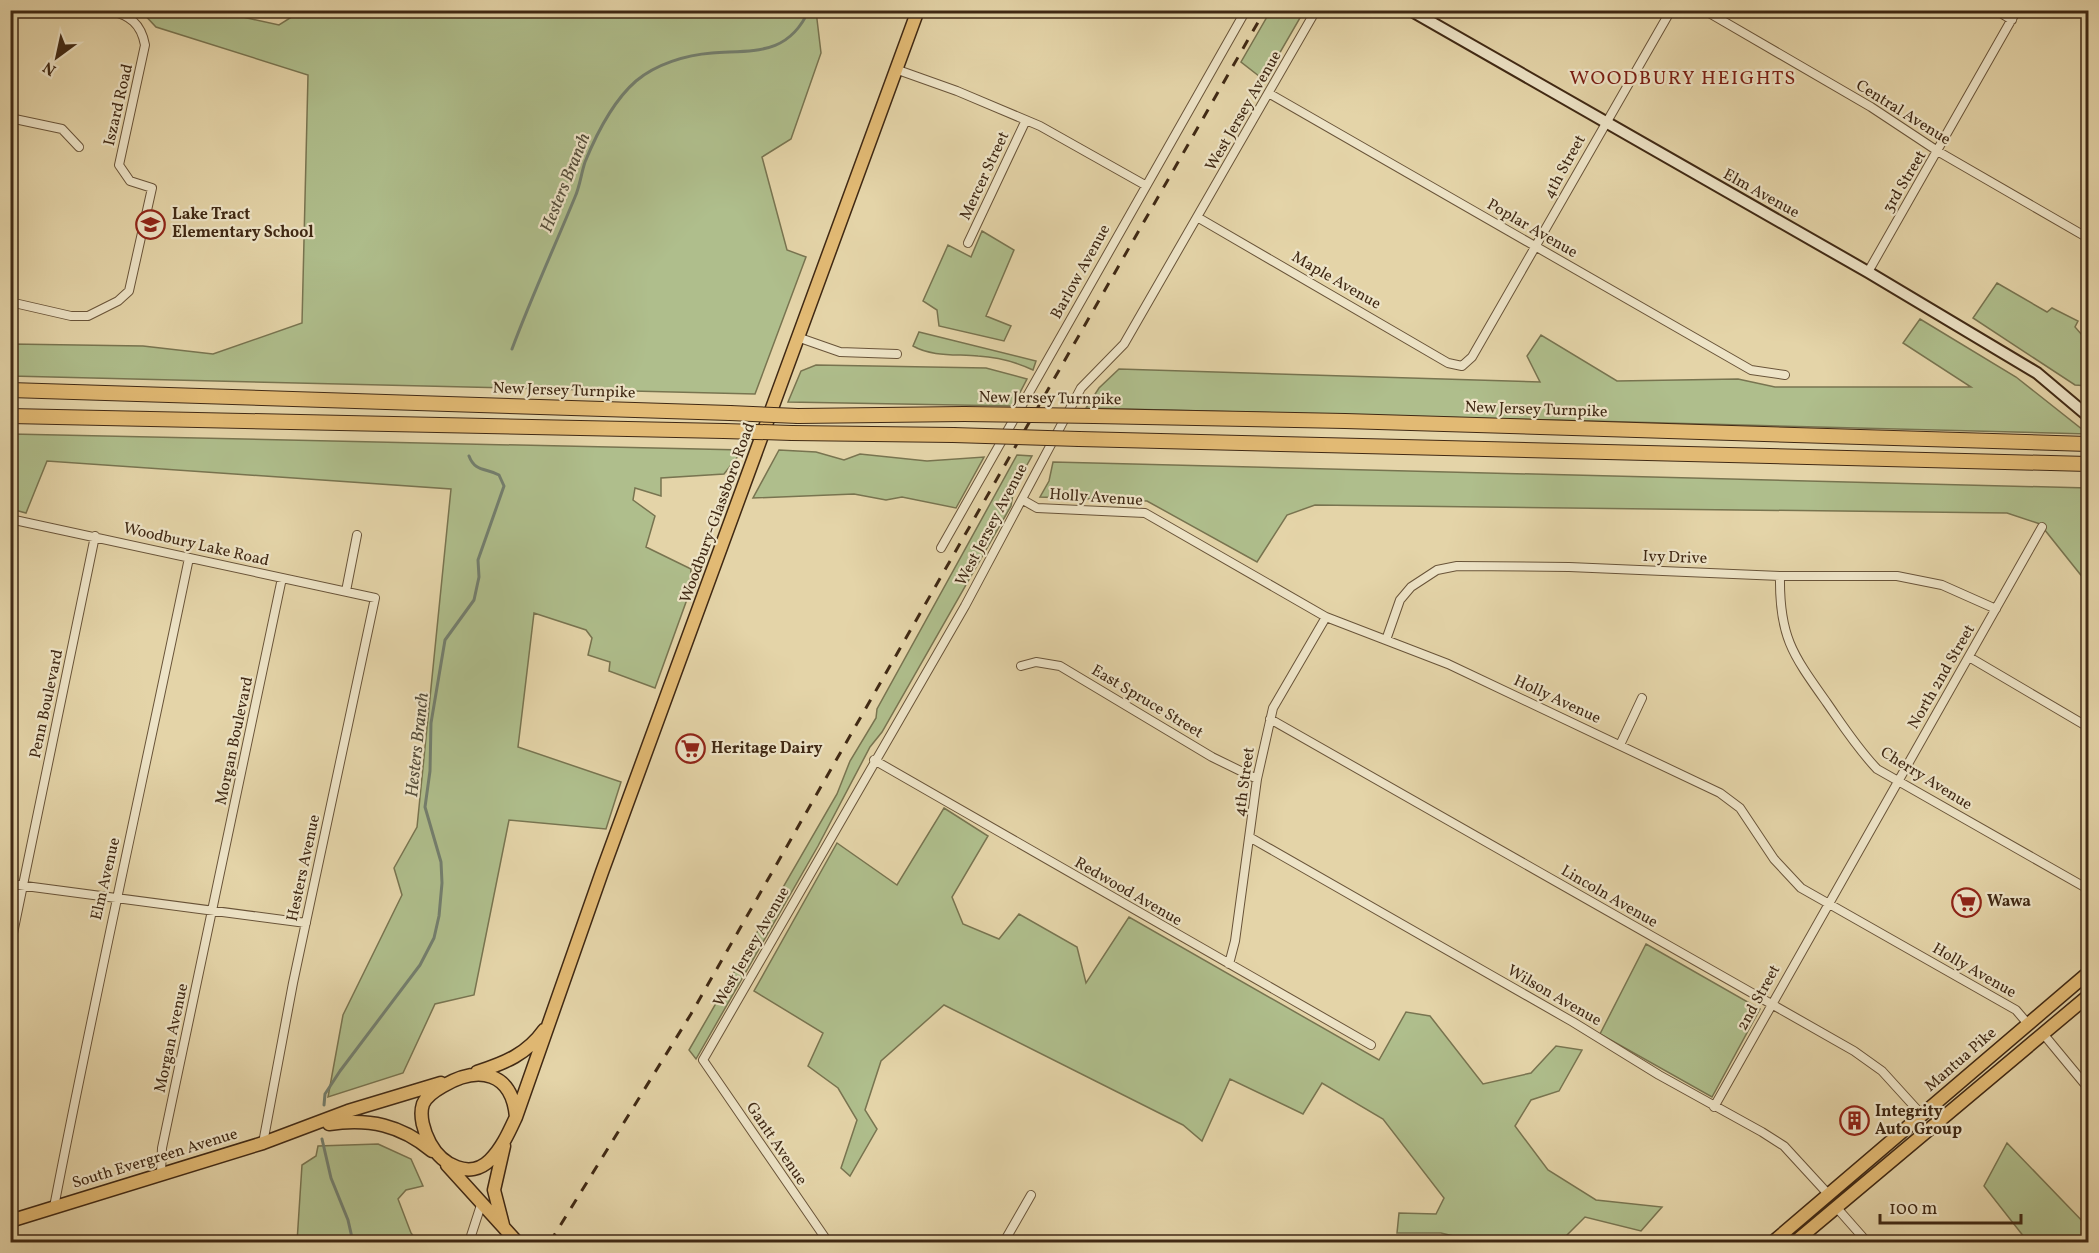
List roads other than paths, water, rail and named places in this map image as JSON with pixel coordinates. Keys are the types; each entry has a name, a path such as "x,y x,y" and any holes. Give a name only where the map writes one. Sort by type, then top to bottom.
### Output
{"highway":[{"name":"New Jersey Turnpike","path":"10,390 798,416 964,414 1345,421 2088,444"},
{"path":"10,416 953,435 2088,464"}],"main road":[{"name":"Woodbury-Glassboro Road","path":"516,1117 541,1049 546,1026 800,338 918,10"},
{"name":"Elm Avenue","path":"1410,10 1868,272 2037,373 2088,416"},
{"name":"Mantua Pike","path":"1773,1242 2088,972"},
{"name":"Mantua Pike","path":"1795,1242 2045,1036 2088,996"},
{"name":"Woodbury-Glassboro Road","path":"467,1076 523,1053 546,1026"},
{"path":"484,1075 503,1083 514,1099 516,1117 507,1136 483,1166 463,1169 441,1159 426,1133 422,1110 426,1098 453,1081 467,1076 484,1075"},
{"name":"South Evergreen Avenue","path":"10,1221 263,1143 348,1111 453,1081"},
{"name":"South Evergreen Avenue","path":"308,1127 342,1122 376,1122 413,1136 441,1159 517,1242"},
{"name":"South Evergreen Avenue","path":"505,1230 494,1190 507,1136"}],"street":[{"name":"Iszard Road","path":"10,302 71,316 88,316 105,310 129,291 152,188 130,181 119,165 145,45 141,27 135,21 109,10"},
{"name":"Barlow Avenue","path":"941,548 1145,184 1246,10"},
{"name":"West Jersey Avenue","path":"703,1060 1023,500 1039,465 1081,388 1124,344 1317,10"},
{"name":"4th Street","path":"1462,366 1472,357 1671,10"},
{"name":"Central Avenue","path":"1704,10 1871,107 1939,152 2088,238"},
{"path":"1996,10 2012,20"},
{"name":"3rd Street","path":"1868,272 1939,152 2017,10"},
{"path":"898,70 1026,120 1145,184"},
{"name":"Poplar Avenue","path":"1270,94 1751,370 1785,375"},
{"path":"10,118 62,129 79,147"},
{"name":"Mercer Street","path":"968,243 1026,120"},
{"name":"Maple Avenue","path":"1197,217 1448,363 1462,366"},
{"path":"800,338 840,352 897,354"},
{"name":"Holly Avenue","path":"1023,500 1037,508 1145,513 1326,617 1448,663 1720,794 1740,808 1784,873 1801,888 2016,1010 2028,1024"},
{"name":"Woodbury Lake Road","path":"10,519 375,598"},
{"name":"North 2nd Street","path":"1829,903 2042,527"},
{"path":"346,591 357,535"},
{"name":"Penn Boulevard","path":"10,948 95,536"},
{"name":"Elm Avenue","path":"54,1207 93,1006 118,898 189,558"},
{"name":"Ivy Drive","path":"1386,640 1400,600 1411,587 1426,576 1446,567 1557,567 1779,576 1897,576 1926,580 1966,593 1996,609"},
{"name":"Cherry Avenue","path":"1779,576 1781,616 1797,661 1860,750 1877,769 2088,889"},
{"name":"Morgan Boulevard","path":"213,910 282,578"},
{"name":"Hesters Avenue","path":"263,1143 306,923 375,598"},
{"name":"4th Street","path":"1229,964 1235,941 1251,838 1257,779 1270,718 1326,617"},
{"path":"1969,657 2088,727"},
{"name":"East Spruce Street","path":"1021,666 1036,662 1060,666 1212,757 1257,779"},
{"path":"1620,744 1642,698"},
{"name":"Lincoln Avenue","path":"1270,718 1854,1051 1882,1071 1922,1115"},
{"name":"Redwood Avenue","path":"874,760 1371,1045"},
{"name":"Wilson Avenue","path":"1251,838 1497,978 1784,1146 1829,1195"},
{"path":"10,884 306,923"},
{"name":"2nd Street","path":"1714,1107 1829,903"},
{"name":"Morgan Avenue","path":"161,1173 162,1148 213,910"},
{"path":"2045,1036 2088,1088"},
{"name":"Gantt Avenue","path":"703,1060 828,1242"},
{"path":"1004,1242 1031,1195"},
{"path":"469,1242 481,1205"},
{"path":"1837,1208 1867,1242"}],"waterway":[{"name":"Hesters Branch","path":"512,349 577,193 589,152 620,98 644,75 682,58 702,54 756,50 780,43 791,36 801,25 809,10"},
{"name":"Hesters Branch","path":"324,1105 325,1094 340,1071 420,965 434,938 439,916 441,862 425,807 430,771 431,723 445,640 474,600 479,577 478,560 504,486 499,475 474,465 469,456"},
{"name":"Hesters Branch","path":"322,1139 331,1178 348,1220 353,1242"}],"railway":[{"path":"550,1242 691,1014 1265,10"}],"place":[{"name":"Lake Tract Elementary School","path":"151,224"},
{"name":"Heritage Dairy","path":"690,749"},
{"name":"Wawa","path":"1966,902"},
{"name":"Integrity Auto Group","path":"1854,1121"}],"district":[{"name":"WOODBURY HEIGHTS","path":"1683,79"}]}
